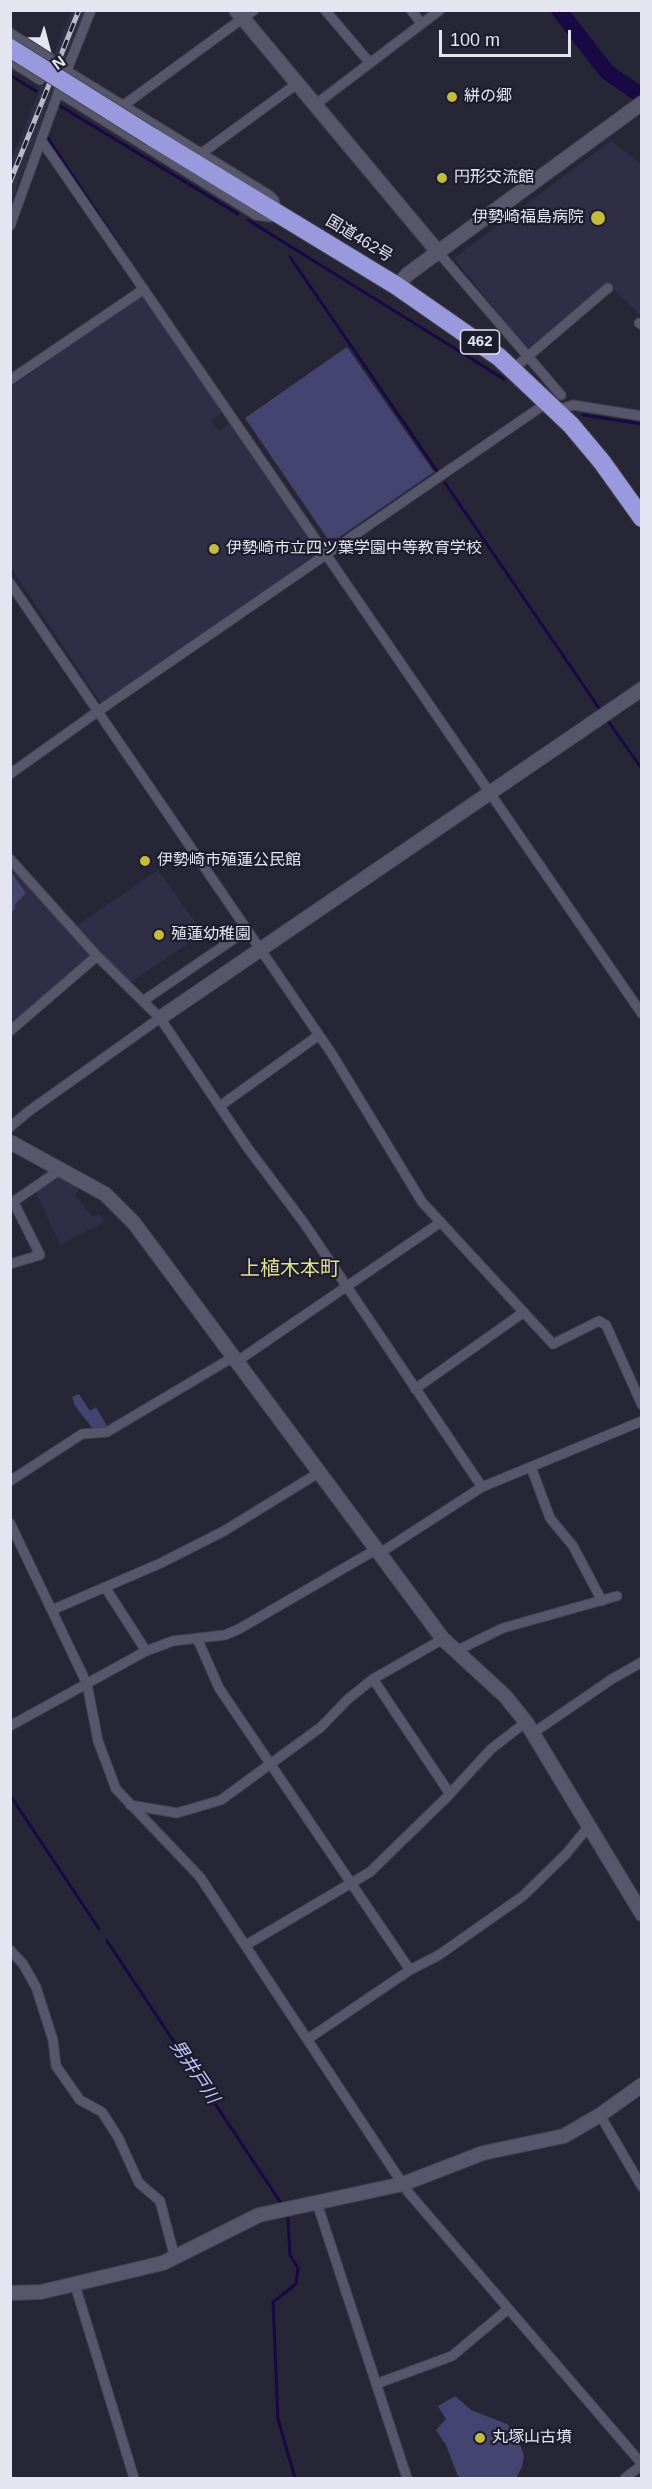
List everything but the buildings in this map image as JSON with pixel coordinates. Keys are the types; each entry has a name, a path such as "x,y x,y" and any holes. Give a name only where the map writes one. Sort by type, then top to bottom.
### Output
{"highway":[{"name":"国道462号","path":"10,48 152,137 276,207 474,338 556,402 642,518"}],"street":[{"path":"10,226 58,92 92,10"},
{"path":"325,10 370,63"},
{"path":"411,10 421,23"},
{"path":"316,104 404,40 421,23 440,10"},
{"path":"124,105 244,13 298,83 526,356 556,402"},
{"path":"10,33 50,58"},
{"path":"28,72 35,49"},
{"path":"10,61 40,80"},
{"path":"58,92 251,212 265,217 276,207 202,153 67,70"},
{"path":"202,153 298,83"},
{"path":"397,286 408,274 642,104"},
{"path":"40,140 328,554 642,1014"},
{"path":"513,369 608,288"},
{"path":"10,380 144,289"},
{"path":"10,774 328,554 556,402 642,416"},
{"path":"10,583 319,1035 422,1202 553,1344 598,1321 606,1325 642,1406"},
{"path":"10,1127 29,1111 259,948 642,689"},
{"path":"10,859 97,956 160,1018 304,1223 482,1487"},
{"path":"143,1001 247,930"},
{"path":"10,1031 97,956"},
{"path":"220,1106 319,1035"},
{"path":"10,1142 105,1194 134,1223 237,1358 443,1639 505,1696 529,1728 642,1914"},
{"path":"10,1264 40,1255 12,1204 62,1169"},
{"path":"10,1481 82,1434 107,1432 237,1358 441,1222"},
{"path":"415,1389 524,1312"},
{"path":"10,1726 146,1652 173,1641 225,1635 239,1629 379,1551 482,1487 642,1421"},
{"path":"531,1467 550,1518 573,1546 602,1601"},
{"path":"52,1610 224,1532 320,1472"},
{"path":"10,1523 87,1684 98,1741 116,1789 200,1877 403,2184 642,2464 625,2478"},
{"path":"105,1587 146,1652"},
{"path":"456,1651 503,1628 617,1596"},
{"path":"197,1638 219,1688 410,1970"},
{"path":"130,1805 177,1813 220,1800 321,1727 348,1699 373,1679 443,1639"},
{"path":"246,1945 370,1872 450,1794 491,1749 642,1662"},
{"path":"373,1679 450,1794"},
{"path":"308,2038 410,1970 439,1955 523,1896 566,1854 589,1826"},
{"path":"10,1950 23,1964 36,1987 53,2040 56,2066 80,2100 102,2112 118,2137 139,2183 160,2201 175,2258"},
{"path":"10,2293 41,2292 75,2285 175,2258 249,2218 403,2184 483,2153 564,2136 600,2115 642,2085"},
{"path":"600,2115 642,2187"},
{"path":"316,2202 407,2478"},
{"path":"75,2285 135,2478"},
{"path":"376,2384 452,2356 508,2309"}],"shaded area":[{"path":"71,11 89,11 47,108 11,203 11,161"},
{"path":"611,141 641,163 642,317 607,283 527,349 454,258"},
{"path":"139,297 144,297 223,412 211,421 219,431 231,423 318,553 101,703 11,568 10,388"},
{"path":"347,347 434,472 338,538 327,538 245,418"},
{"path":"10,865 91,956 10,1027"},
{"path":"158,870 203,933 130,983 75,927"},
{"path":"11,872 26,893 15,904 15,909 11,913"},
{"path":"58,1173 84,1187 80,1188 75,1195 93,1217 99,1214 105,1222 60,1245 35,1190"},
{"path":"79,1394 90,1411 96,1407 108,1428 93,1429 75,1406 72,1397"},
{"name":"丸塚山古墳","path":"455,2396 471,2410 507,2424 516,2433 524,2456 522,2467 516,2478 461,2478 457,2474 446,2445 436,2430 446,2419 438,2406"}],"waterway":[{"path":"559,10 607,72 642,96"},
{"path":"10,75 36,91"},
{"path":"57,104 238,214"},
{"path":"47,137 122,250"},
{"path":"248,220 504,379"},
{"path":"290,257 437,471"},
{"path":"583,415 642,424"},
{"path":"445,483 599,708"},
{"path":"608,721 642,769"},
{"name":"男井戸川","path":"10,1795 99,1929"},
{"name":"男井戸川","path":"107,1941 281,2203"},
{"name":"男井戸川","path":"288,2218 290,2255 298,2268 296,2284 273,2302 278,2419 295,2478"}],"railway":[{"path":"10,182 79,10"}],"place":[{"name":"絣の郷","path":"452,97"},
{"name":"円形交流館","path":"442,178"},
{"name":"伊勢崎福島病院","path":"598,218"},
{"name":"伊勢崎市立四ツ葉学園中等教育学校","path":"214,549"},
{"name":"伊勢崎市殖蓮公民館","path":"145,861"},
{"name":"殖蓮幼稚園","path":"159,935"},
{"name":"丸塚山古墳","path":"480,2438"}],"district":[{"name":"上植木本町","path":"290,1269"}]}
